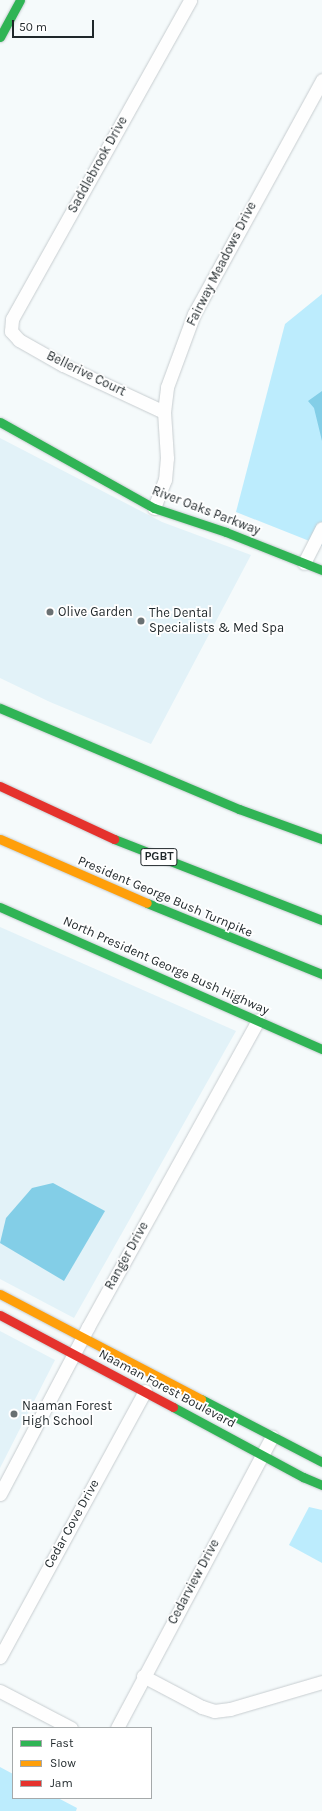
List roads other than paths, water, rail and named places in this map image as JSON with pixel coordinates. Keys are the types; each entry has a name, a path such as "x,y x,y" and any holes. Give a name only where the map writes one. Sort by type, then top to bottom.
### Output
{"main road":[{"path":"0,37 20,0"},
{"name":"River Oaks Parkway","path":"0,422 154,508 226,532 322,570"},
{"path":"0,708 239,809 322,839"},
{"name":"PGBT","path":"0,786 102,834 322,920"},
{"name":"President George Bush Turnpike","path":"0,840 164,911 322,974"},
{"name":"North President George Bush Highway","path":"0,907 322,1049"},
{"name":"Naaman Forest Boulevard","path":"0,1294 322,1462"},
{"name":"Naaman Forest Boulevard","path":"0,1315 262,1454 302,1477 322,1485"}],"street":[{"name":"Saddlebrook Drive","path":"11,331 12,319 190,0"},
{"name":"Fairway Meadows Drive","path":"154,508 165,480 167,458 164,412 167,387 194,314 322,80"},
{"name":"Bellerive Court","path":"11,331 19,340 63,365 164,412"},
{"path":"304,563 322,528"},
{"name":"Ranger Drive","path":"0,1494 83,1337 258,1020"},
{"name":"Cedar Cove Drive","path":"0,1657 145,1392"},
{"name":"Cedarview Drive","path":"118,1727 143,1676 272,1437"},
{"path":"143,1676 202,1707 214,1711 230,1709 322,1682"},
{"path":"0,1691 69,1727"}],"place":[{"name":"Olive Garden","path":"50,612"},
{"name":"The Dental Specialists & Med Spa","path":"141,621"},
{"name":"Naaman Forest High School","path":"14,1414"}]}
